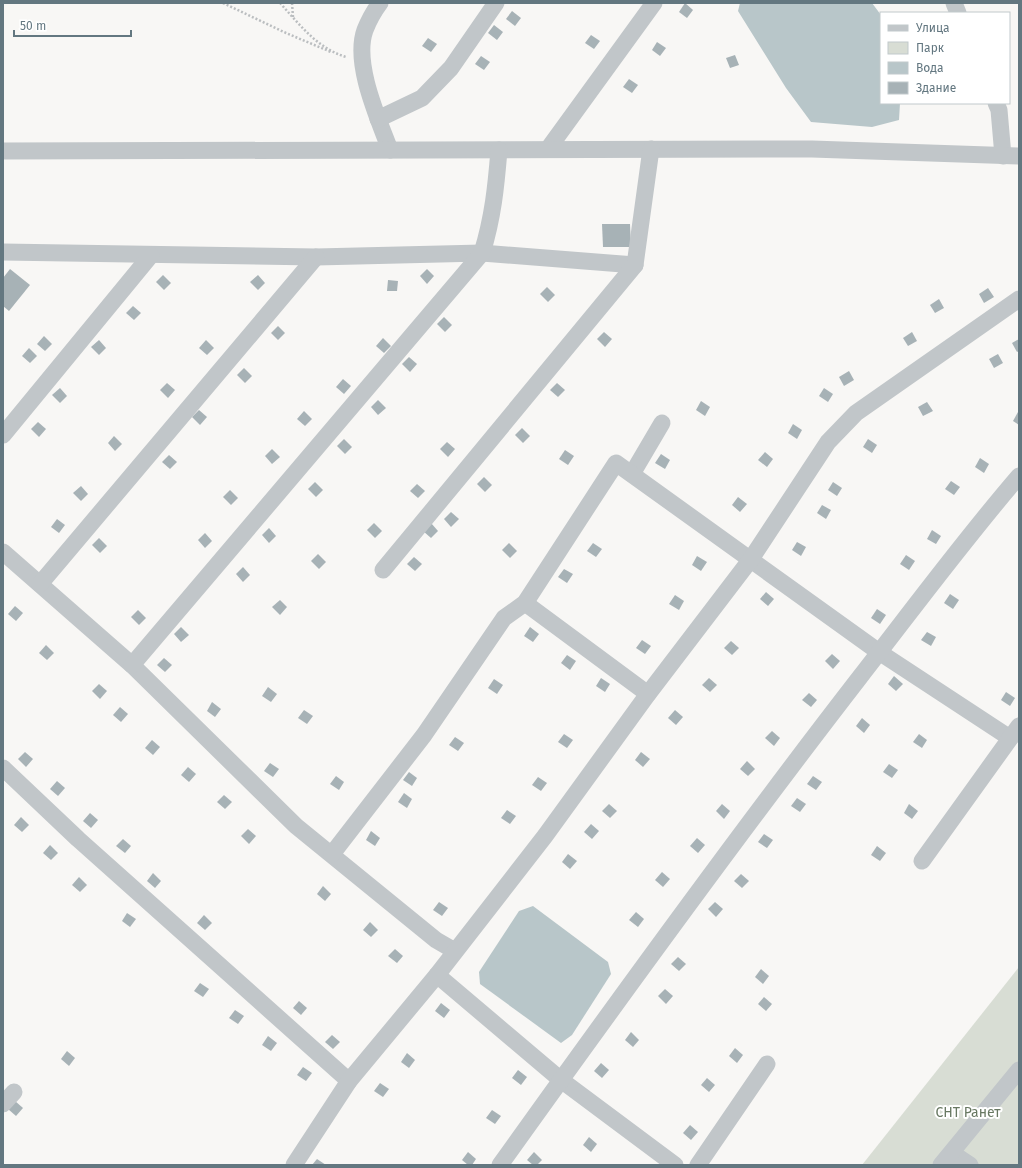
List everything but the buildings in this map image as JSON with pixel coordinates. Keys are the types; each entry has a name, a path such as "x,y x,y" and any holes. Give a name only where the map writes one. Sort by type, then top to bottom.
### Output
{"street":[{"path":"380,3 365,31 363,63 366,80 378,119 390,150"},
{"path":"378,119 422,98 451,68 496,3"},
{"path":"548,149 654,3"},
{"path":"3,151 812,149 1011,156 996,104"},
{"path":"383,570 635,265 651,149"},
{"path":"132,665 482,253 491,223 496,196 499,150"},
{"path":"3,252 316,257 482,253 635,265"},
{"path":"3,435 151,255"},
{"path":"40,584 316,257"},
{"path":"294,1165 349,1081 437,975 545,836 648,694 751,559 828,442 856,413 1019,298"},
{"path":"632,474 662,423"},
{"path":"332,854 424,735 504,618 524,603 616,464 751,559 879,652 1014,732 922,861"},
{"path":"500,1165 760,806 971,532 1019,476"},
{"path":"3,552 132,665 296,826 436,940 455,950"},
{"path":"524,603 648,694"},
{"path":"3,768 78,839 349,1081"},
{"path":"437,975 561,1080 675,1165"},
{"path":"698,1165 767,1064"},
{"path":"970,1165 947,1159 1019,1070"}],"path":[{"path":"223,3 286,33 331,52 363,63"},
{"path":"280,3 307,33 331,52"},
{"path":"292,3 293,18"}],"green space":[{"name":"СНТ Ранет","path":"1019,967 1019,1165 862,1165"}],"water":[{"path":"740,3 872,3 880,14 880,104 900,104 899,120 872,127 811,122 786,88 738,11"},
{"path":"533,906 608,962 611,974 572,1035 561,1043 480,984 479,972 519,911"}]}
